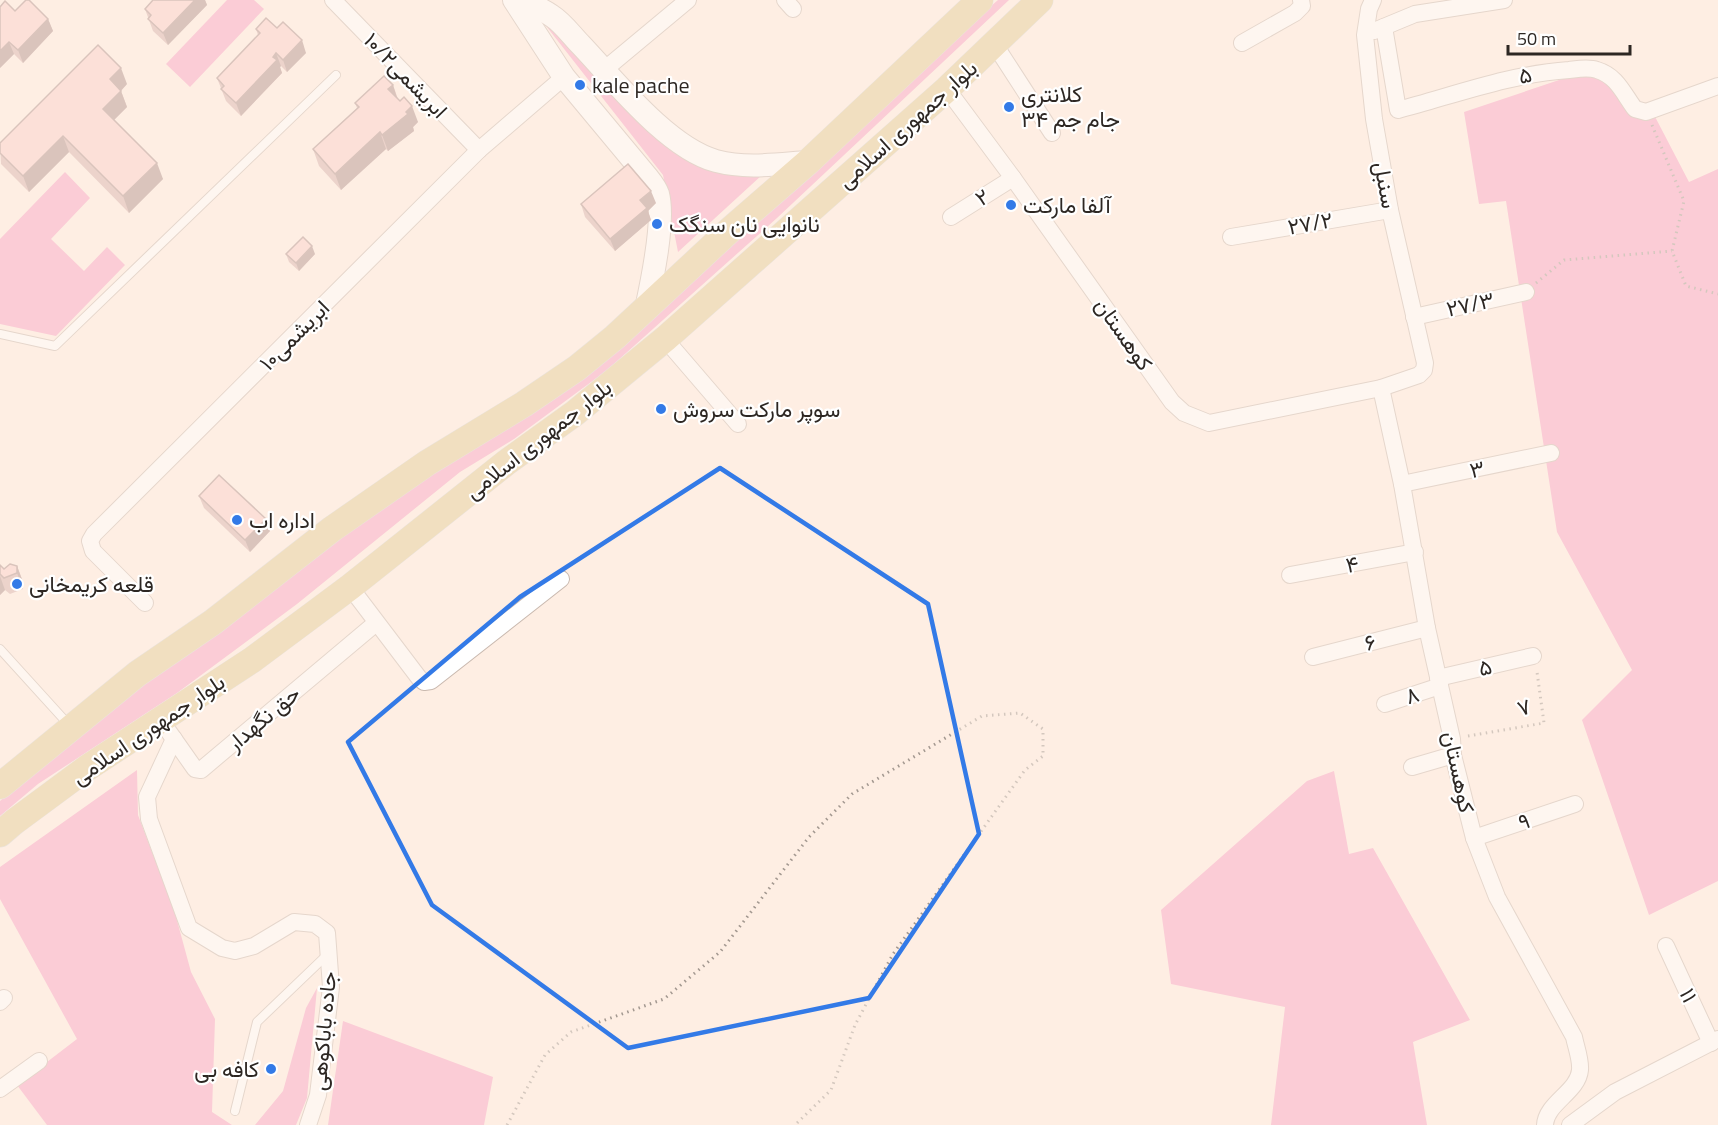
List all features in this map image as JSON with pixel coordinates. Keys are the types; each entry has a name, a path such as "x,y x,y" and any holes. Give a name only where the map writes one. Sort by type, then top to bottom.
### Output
{"main road":[{"path":"513,0 564,77 648,178 657,192 658,237 646,309"},
{"path":"519,0 553,16 664,130 696,153 715,161 734,164 808,162"},
{"name":"بلوار جمهوری اسلامی","path":"0,786 137,674 213,622 332,529 427,463 524,404 577,368 615,337 731,229 808,162 980,0"},
{"name":"بلوار جمهوری اسلامی","path":"0,834 87,768 167,729 507,462 575,413 665,339 947,89 1040,0"}],"street":[{"name":"۱۰/۲ابریشمی","path":"333,0 479,150"},
{"path":"604,70 688,0"},
{"path":"1242,44 1295,14 1302,6 1301,0"},
{"name":"سنبل","path":"1373,0 1369,9 1365,35 1374,119 1390,210 1425,363 1424,370"},
{"path":"1365,35 1415,14 1504,0"},
{"name":"۵","path":"1384,27 1398,110 1509,78 1538,72 1589,68 1610,77 1622,87 1635,109 1646,112"},
{"path":"995,45 1052,133"},
{"name":"ابریشمی۱۰","path":"145,603 93,551 90,541 94,534 479,150 564,77"},
{"path":"1646,112 1718,86"},
{"name":"کوهستان","path":"947,89 1172,402 1184,413 1209,423 1381,388 1419,375 1424,370"},
{"name":"۲","path":"951,217 1013,178"},
{"name":"۲۷/۲","path":"1231,237 1390,210"},
{"name":"۲۷/۳","path":"1414,317 1526,292"},
{"path":"665,339 738,424"},
{"name":"کوهستان","path":"1381,388 1402,484 1427,628 1474,838 1497,897 1574,1037 1581,1071 1571,1088 1546,1116 1545,1125"},
{"name":"۳","path":"1402,484 1551,453"},
{"name":"۴","path":"1290,575 1415,552"},
{"path":"350,587 419,678 431,681 561,579"},
{"name":"حق نگهدار","path":"167,729 195,769 201,770 376,622"},
{"name":"۶","path":"1313,657 1427,628"},
{"name":"۵","path":"1439,682 1533,656"},
{"name":"۸","path":"1385,704 1439,682"},
{"name":"جاده باباکوهی","path":"167,729 147,797 148,819 189,928 222,948 235,951 254,946 294,922 315,924 327,933 331,987 318,1095 308,1125"},
{"path":"1412,767 1452,747"},
{"name":"۹","path":"1474,838 1575,804"},
{"name":"۱۱","path":"1666,946 1715,1041"},
{"path":"1570,1125 1614,1092 1715,1041"},
{"path":"0,1089 39,1061"}],"lane":[{"path":"0,334 55,346 336,75"},
{"path":"0,649 71,728"},
{"path":"235,1111 257,1022 329,952"}],"path":[{"path":"1646,112 1684,201 1672,251 1686,286 1718,294"},
{"path":"1526,292 1564,260 1672,251"},
{"name":"۷","path":"1452,747 1544,723 1533,656"},
{"path":"507,1125 545,1055 571,1032 664,999 720,952 809,837 852,794 982,716 1020,713 1043,729 1043,756 1025,770 893,954 855,1025 831,1090 795,1125"}],"highlighted area":[{"path":"720,468 928,604 979,834 869,998 628,1048 432,905 348,742 520,597"}],"shaded area":[{"path":"227,0 254,0 264,9 190,87 166,64"},
{"path":"998,0 1009,0 777,218 606,371 514,439 460,472 297,604 177,693 38,784 0,816 0,801 31,773 246,605 468,448"},
{"path":"544,16 650,130 762,175 678,252 663,175 543,22"},
{"path":"1574,75 1605,79 1632,110 1651,109 1689,182 1718,169 1718,881 1649,915 1582,720 1632,670 1557,532 1506,201 1479,204 1464,112"},
{"path":"65,172 90,198 51,239 84,271 107,247 125,265 56,336 0,324 0,239"},
{"path":"137,770 138,815 175,913 191,972 215,1019 212,1112 232,1125 47,1125 17,1085 77,1039 0,899 0,867"},
{"path":"1334,771 1349,854 1373,848 1470,1020 1413,1042 1427,1125 1271,1125 1285,1007 1171,984 1161,910 1307,781"},
{"path":"317,988 307,1098 296,1125 255,1125 283,1091 306,1008"},
{"path":"343,1021 493,1077 484,1125 328,1125"}],"building":[{"path":"26,0 29,0 48,19 18,50 9,42 0,51 0,7 5,1 15,11"},
{"path":"153,0 195,0 163,33 148,19 151,15 145,9"},
{"path":"266,18 277,28 283,22 302,40 283,60 276,53 273,57 277,60 236,103 221,89 224,86 217,78 260,33 256,29"},
{"path":"98,45 121,68 110,79 121,91 103,109 157,163 123,196 63,136 23,176 0,153 0,143"},
{"path":"384,76 393,85 388,89 400,101 404,97 412,106 406,112 408,114 382,135 380,132 335,174 313,149 359,107 355,103"},
{"path":"628,164 651,191 640,200 647,208 610,239 581,204"},
{"path":"303,237 312,246 296,263 286,254"},
{"name":"اداره اب","path":"219,475 266,519 245,540 199,496"},
{"path":"10,564 17,566 17,573 4,578 0,574 0,565 4,569"}],"place":[{"name":"kale pache","path":"580,85"},
{"name":"کلانتری ۳۴ جام جم","path":"1009,107"},
{"name":"آلفا مارکت","path":"1011,205"},
{"name":"نانوایی نان سنگک","path":"657,224"},
{"name":"سوپر مارکت سروش","path":"661,409"},
{"name":"اداره اب","path":"237,520"},
{"name":"قلعه کریمخانی","path":"17,584"},
{"name":"کافه بی","path":"271,1069"}]}
